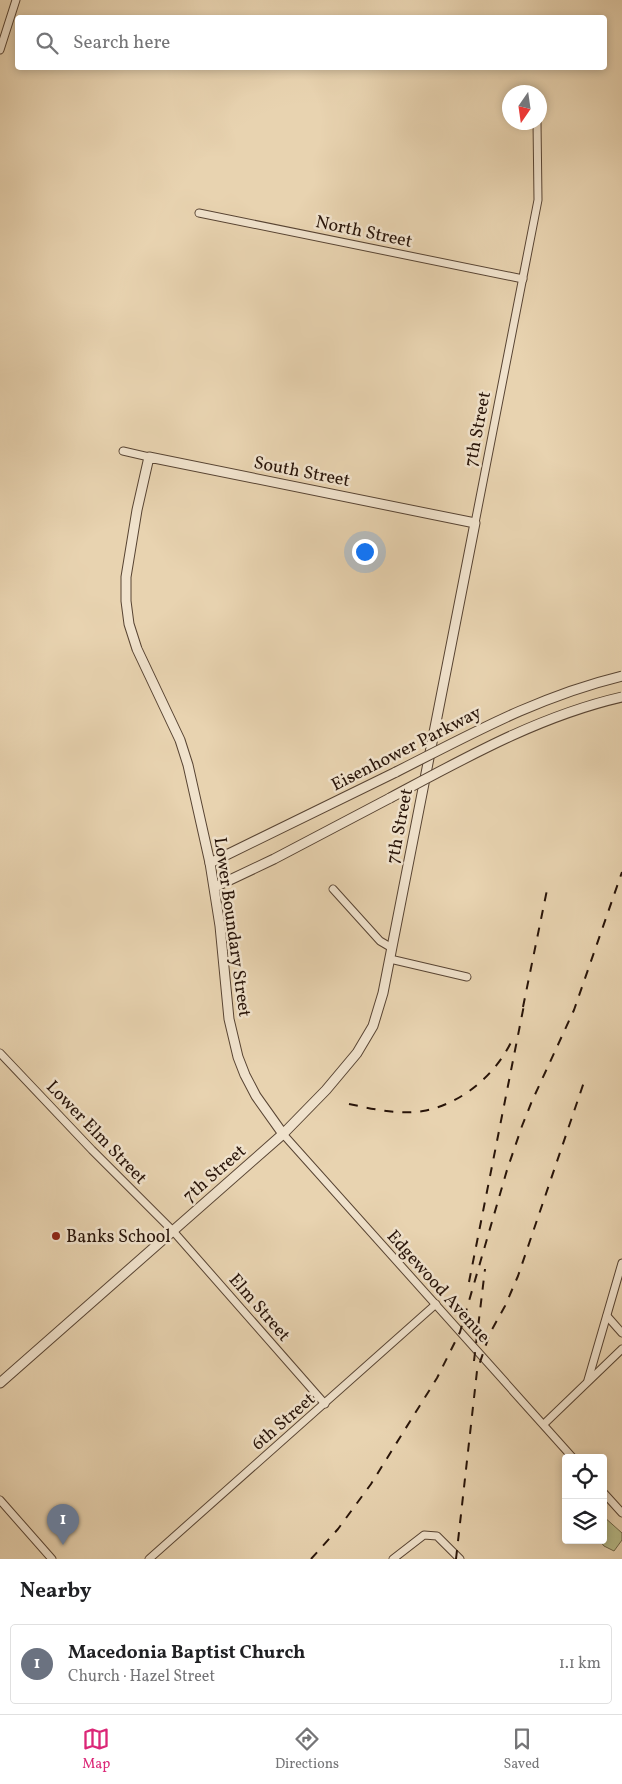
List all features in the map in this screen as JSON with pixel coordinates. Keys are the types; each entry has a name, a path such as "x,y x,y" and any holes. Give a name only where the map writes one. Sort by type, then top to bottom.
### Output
{"street":[{"path":"0,50 16,0"},
{"name":"7th Street","path":"0,1383 283,1134 341,1073 365,1042 378,1013 538,200 537,130"},
{"name":"North Street","path":"199,213 523,279"},
{"name":"South Street","path":"123,452 475,523"},
{"name":"Lower Boundary Street","path":"148,457 128,563 126,601 129,624 137,649 184,750 210,863 225,996 232,1036 245,1075 256,1096 283,1134"},
{"name":"Eisenhower Parkway","path":"210,863 518,710 564,692 622,676"},
{"name":"Eisenhower Parkway","path":"214,887 274,859 518,732 576,709 622,697"},
{"path":"333,889 380,941 392,948"},
{"path":"390,959 467,977"},
{"name":"Lower Elm Street","path":"0,1053 92,1150 173,1231"},
{"name":"Edgewood Avenue","path":"283,1134 570,1454"},
{"name":"Elm Street","path":"173,1231 325,1404"},
{"path":"588,1380 622,1263"},
{"name":"6th Street","path":"149,1559 436,1304"},
{"path":"607,1316 622,1333"},
{"path":"544,1424 622,1349"},
{"path":"607,1496 622,1513"},
{"path":"0,1500 52,1559"},
{"path":"393,1559 424,1535 437,1536 460,1559"}],"green space":[{"path":"607,1520 622,1533 622,1540 614,1551 602,1544 607,1544"}],"railway":[{"path":"311,1559 338,1529 371,1484 437,1378 460,1332 507,1170 522,1126 574,1010 622,872"},
{"path":"523,1007 548,885"},
{"path":"469,1282 525,1000"},
{"path":"349,1104 386,1111 414,1112 451,1102 477,1085 488,1075 498,1064 513,1038"},
{"path":"456,1559 477,1371 490,1333 505,1306 518,1276 584,1082"},
{"path":"474,1361 485,1269"}],"place":[{"name":"Banks School","path":"56,1236"},
{"name":"Macedonia Baptist Church","path":"63,1545"}]}
